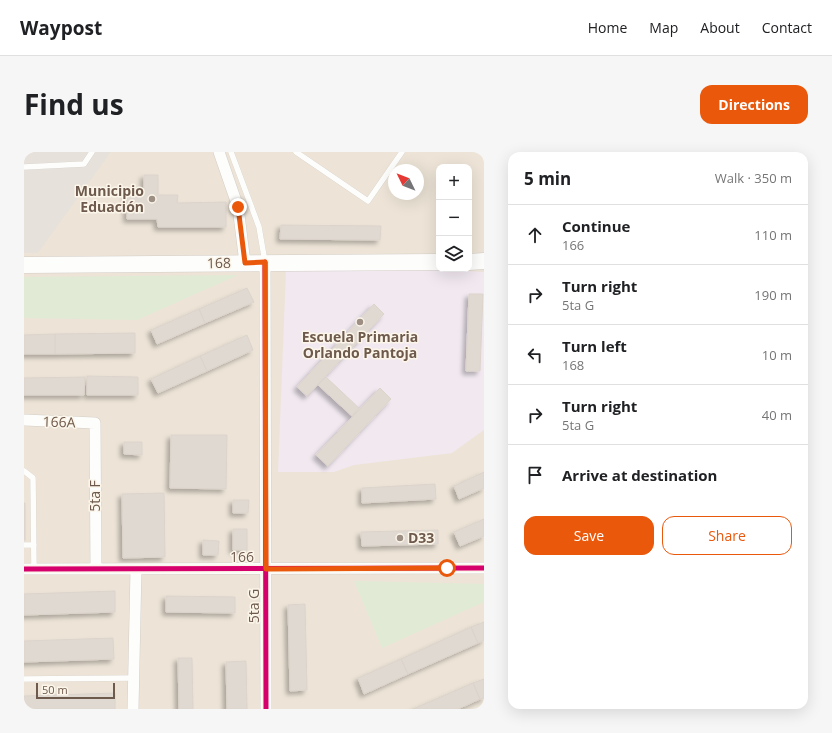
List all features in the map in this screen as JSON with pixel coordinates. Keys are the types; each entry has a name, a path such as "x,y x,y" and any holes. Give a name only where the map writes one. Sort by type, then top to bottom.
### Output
{"street":[{"path":"219,152 238,207 245,263"},
{"name":"168","path":"24,265 265,262 436,262"},
{"name":"5ta G","path":"265,262 266,709"},
{"path":"472,262 484,262"},
{"name":"166A","path":"24,420 95,423"},
{"name":"5ta F","path":"95,423 96,569"},
{"name":"166","path":"29,569 484,568"},
{"path":"134,709 136,569"}],"lane":[{"path":"24,167 84,164 92,152"},
{"path":"231,152 259,227 265,262"},
{"path":"296,152 368,201 402,152"},
{"path":"24,471 33,478 34,545 29,569"},
{"path":"24,545 34,545"},
{"path":"24,679 134,678"}],"shaded area":[{"path":"24,152 484,152 484,709 24,709"},
{"path":"24,152 111,152 38,253 24,253"},
{"name":"Escuela Primaria Orlando Pantoja","path":"436,269 436,272 484,272 484,430 452,453 354,465 334,472 278,472 286,271"}],"green space":[{"path":"238,275 137,320 24,318 24,277"},
{"path":"354,581 484,584 484,602 382,648"}],"building":[{"name":"Municipio Eduación","path":"144,175 158,175 158,195 178,195 177,203 226,202 226,227 158,227 157,219 127,219 127,193 144,193"},
{"path":"281,225 381,226 380,240 280,239"},
{"path":"247,288 254,302 205,323 199,309"},
{"path":"469,294 483,294 480,371 466,371"},
{"path":"374,304 384,314 307,396 297,387"},
{"path":"199,309 205,323 157,344 151,330"},
{"path":"135,333 135,353 55,354 55,334"},
{"path":"55,334 55,354 24,354 24,335"},
{"path":"247,335 253,350 207,371 200,356"},
{"path":"200,356 207,371 158,393 151,379"},
{"path":"87,376 138,377 138,395 87,395"},
{"path":"85,377 84,395 24,395 24,378"},
{"path":"326,377 359,408 352,416 318,385"},
{"path":"380,388 391,399 328,466 316,455"},
{"path":"171,435 227,435 226,489 170,488"},
{"path":"124,442 142,442 142,455 124,454"},
{"path":"484,472 484,488 459,499 454,486"},
{"path":"435,484 436,499 362,503 362,488"},
{"path":"164,493 165,557 123,558 122,494"},
{"path":"233,500 249,500 248,513 233,513"},
{"path":"25,503 25,540 24,540"},
{"path":"484,519 484,536 460,546 454,532"},
{"path":"233,529 247,529 247,550 233,550"},
{"name":"D33","path":"438,530 438,544 362,546 361,532"},
{"path":"203,540 219,541 218,555 203,555"},
{"path":"115,591 115,612 24,615 24,594"},
{"path":"166,596 235,597 235,613 166,612"},
{"path":"305,604 307,690 290,691 288,605"},
{"path":"484,622 484,640 478,643 471,627"},
{"path":"471,627 478,643 408,674 401,659"},
{"path":"113,638 114,659 24,662 24,641"},
{"path":"178,658 192,658 193,709 179,709"},
{"path":"401,659 408,674 364,694 358,678"},
{"path":"246,661 247,709 227,709 226,662"},
{"path":"484,679 484,698 480,699 473,683"},
{"path":"473,683 480,699 458,709 413,709"},
{"path":"115,693 115,709 24,709 24,696"}],"cycle path":[{"path":"265,262 266,709"},
{"path":"24,569 484,568"}],"place":[{"name":"Municipio Eduación","path":"152,199"},
{"name":"Escuela Primaria Orlando Pantoja","path":"360,322"},
{"name":"D33","path":"400,538"}],"route":[{"path":"238,207 245,263 265,262 266,569 447,568"}]}
